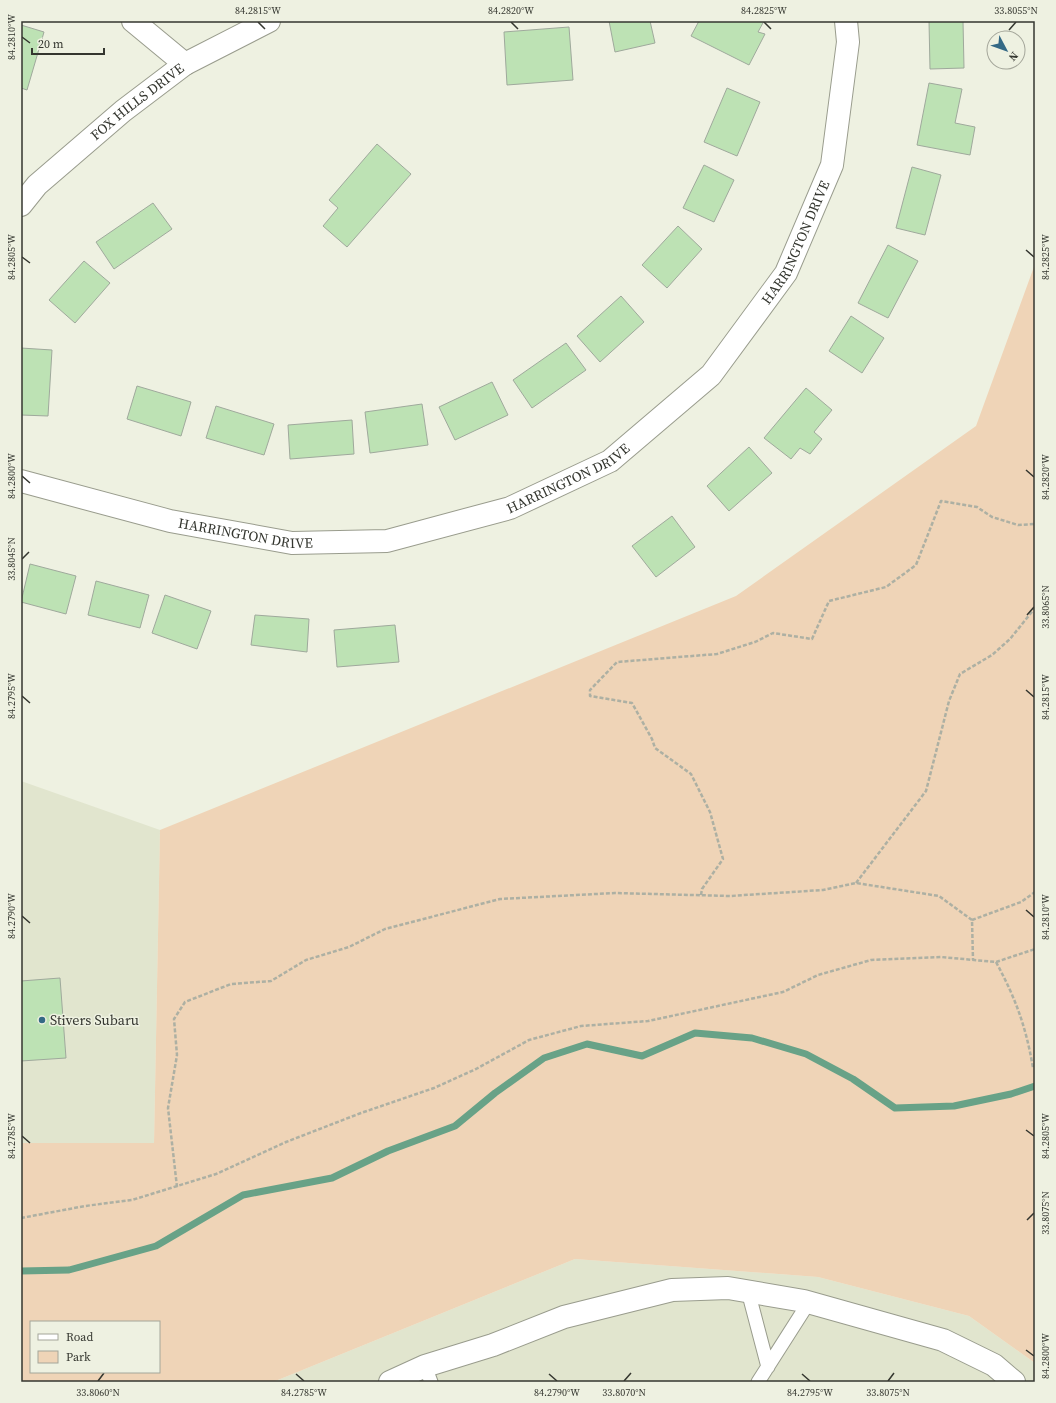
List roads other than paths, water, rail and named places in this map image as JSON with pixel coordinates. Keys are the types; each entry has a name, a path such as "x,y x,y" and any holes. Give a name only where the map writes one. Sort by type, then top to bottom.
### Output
{"street":[{"path":"132,21 185,64"},
{"name":"FOX HILLS DRIVE","path":"21,205 37,185 123,111 185,64 269,21"},
{"name":"HARRINGTON DRIVE","path":"21,481 170,521 292,543 387,541 510,508 610,461 711,375 786,273 832,165 848,42 846,21"},
{"path":"390,1382 428,1374 493,1345 564,1317 672,1290 728,1288 809,1302 943,1340 994,1365 1014,1382"}],"lane":[{"path":"748,1291 768,1366"},
{"path":"758,1382 809,1302"}],"waterway":[{"path":"21,1271 69,1270 156,1246 243,1195 332,1178 388,1151 455,1126 495,1093 544,1058 587,1044 642,1056 695,1033 752,1038 806,1054 853,1079 895,1108 954,1106 1011,1094 1035,1086"}],"place":[{"name":"Stivers Subaru","path":"42,1020"}]}
